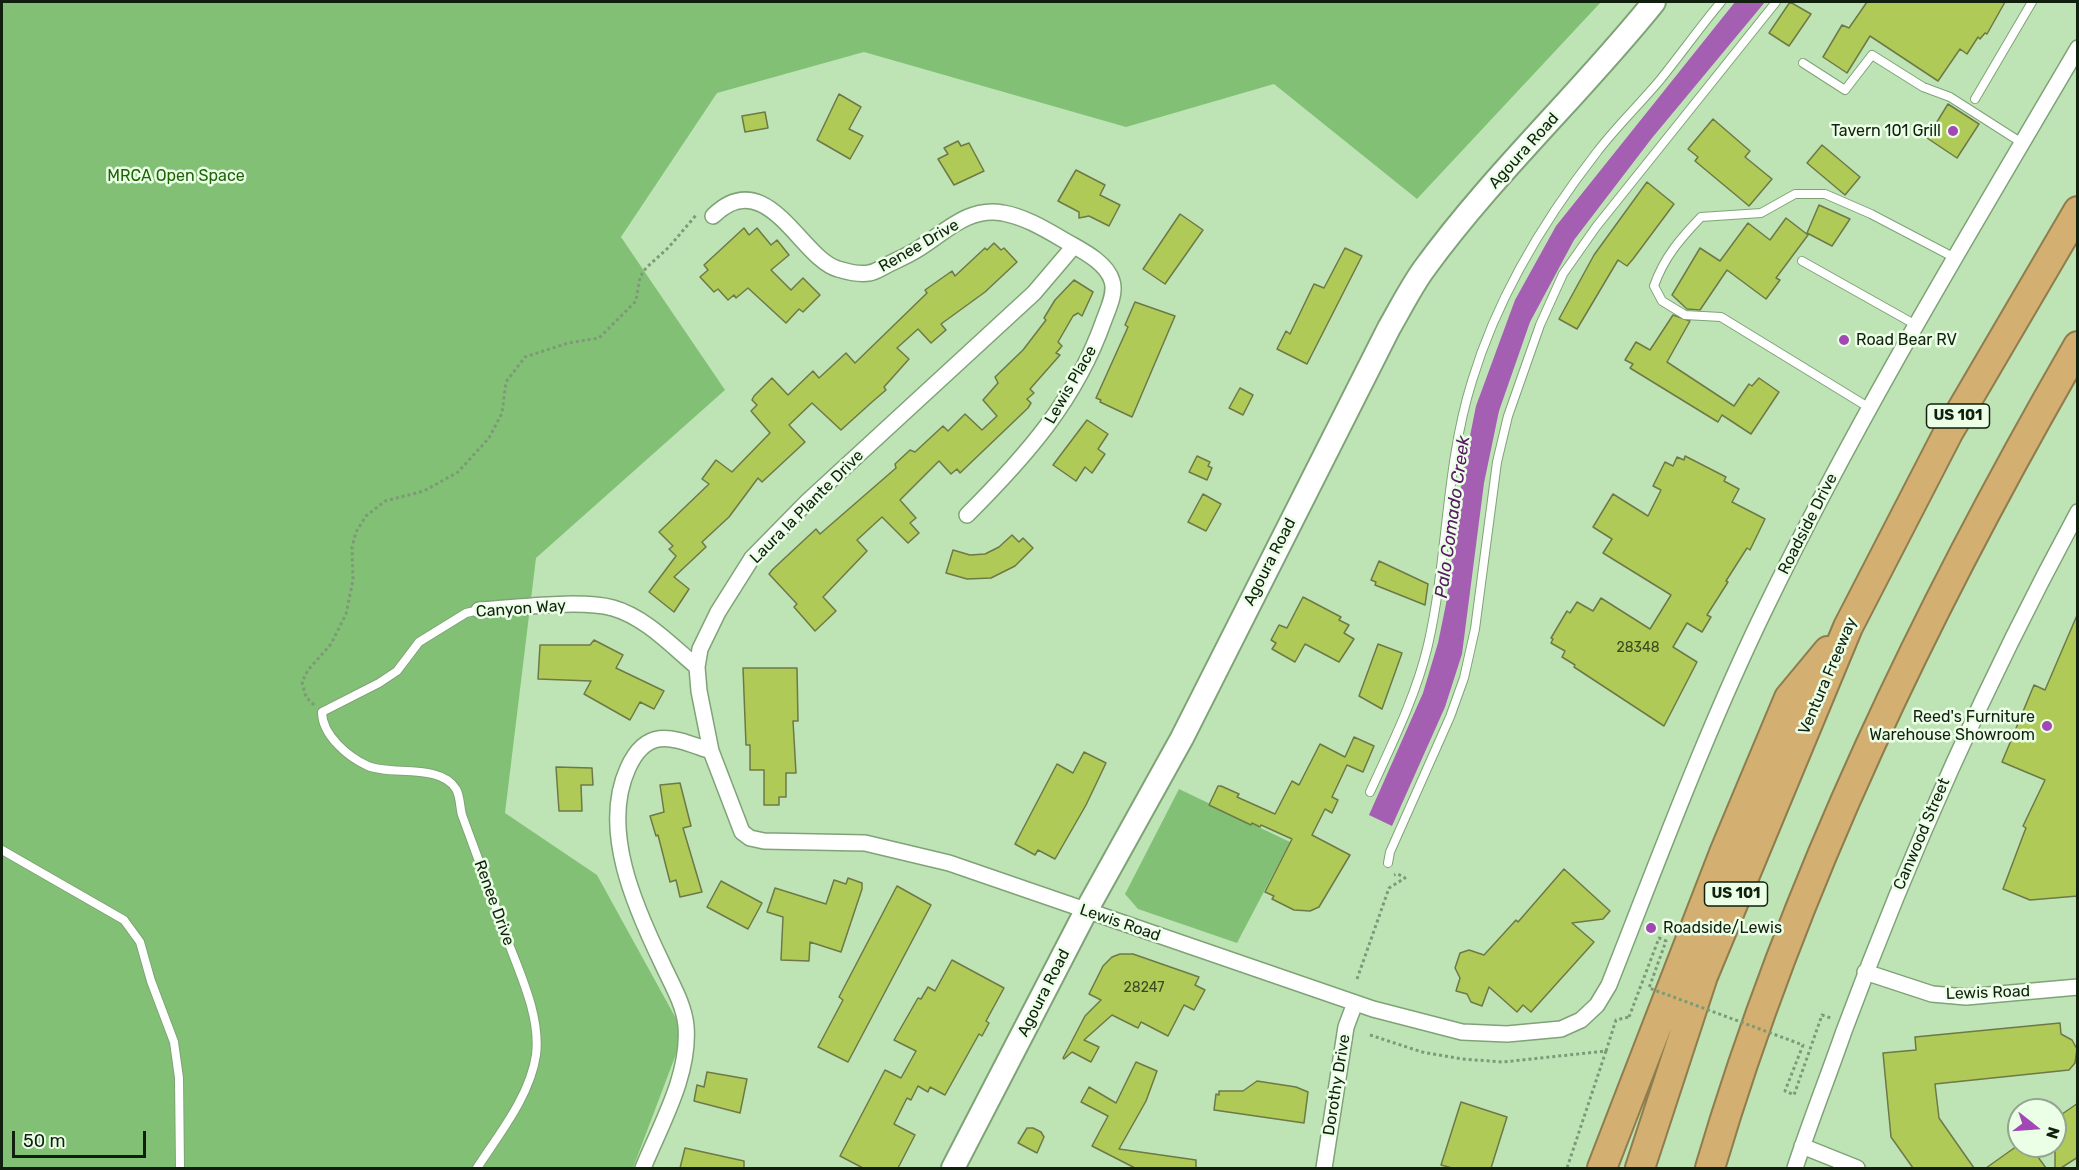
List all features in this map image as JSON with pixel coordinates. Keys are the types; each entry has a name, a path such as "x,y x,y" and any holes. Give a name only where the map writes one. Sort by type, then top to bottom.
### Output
{"highway":[{"name":"Ventura Freeway","path":"1640,1168 1703,976 1848,627 1948,433 2078,211"},
{"path":"1710,1168 1788,938 1855,782 1924,630 2006,470 2078,346"},
{"path":"1602,1168 1724,853 1789,698 1848,627"}],"main road":[{"name":"Agoura Road","path":"953,1168 1086,911 1182,738 1389,328 1422,272 1454,229 1620,44 1654,2"}],"street":[{"name":"Roadside Drive","path":"1581,1020 1597,1005 1609,985 1697,765 1766,607 1868,407 2078,48"},
{"name":"Renee Drive","path":"713,216 722,207 732,203 745,201 764,206 778,214 832,268 850,273 870,273 918,249 961,221 987,212 1003,213 1040,226 1074,246"},
{"name":"Lewis Place","path":"967,515 1019,463 1048,426 1069,395 1096,343 1112,300 1113,281 1098,263 1074,246"},
{"name":"Laura la Plante Drive","path":"711,751 697,667 700,649 718,612 752,558 808,501 1034,293 1074,246"},
{"name":"Canwood Street","path":"1795,1168 1865,972 1953,760 2033,596 2078,512"},
{"name":"Canyon Way","path":"479,610 592,605 615,609 655,632 697,667"},
{"path":"643,1168 682,1072 687,1028 683,1009 639,916 618,830 616,807 621,783 631,762 650,740 664,737 674,738 711,751"},
{"name":"Lewis Road","path":"711,751 735,819 742,832 750,838 764,841 865,843 949,863 1355,1003 1399,1017 1462,1032 1541,1033 1561,1029 1581,1020"},
{"name":"Lewis Road","path":"1865,972 1932,994 1966,997 2078,987"},
{"name":"Dorothy Drive","path":"1324,1168 1346,1027 1355,1003"},
{"path":"1802,1146 1857,1168"}],"lane":[{"path":"1370,792 1416,686 1428,646 1442,567 1450,478 1465,406 1472,380 1499,312 1529,252 1564,194 1721,2"},
{"path":"1388,863 1390,852 1450,717 1464,678 1475,629 1497,462 1508,416 1540,325 1563,274 1596,227 1776,2"},
{"path":"1975,99 2032,2"},
{"path":"1803,63 1845,90 1872,55 1923,87 1950,97 2022,143"},
{"path":"1868,407 1720,317 1685,315 1662,301 1654,286 1661,266 1678,241 1701,217 1761,213 1795,194 1825,194 1871,214 1955,258"},
{"path":"1802,261 1916,325"},
{"name":"Canyon Way","path":"322,712 379,683 397,670 419,642 466,613 479,610"},
{"name":"Renee Drive","path":"322,712 327,730 338,744 369,766 427,773 444,778 456,789 462,816 526,991 537,1036 530,1079 510,1118 477,1168"},
{"path":"2,850 124,920 140,942 151,981 174,1042 179,1078 180,1168"}],"path":[{"path":"322,712 306,697 302,682 308,670 331,644 346,614 352,579 352,547 356,532 366,516 385,501 424,491 458,472 489,438 502,413 506,382 525,357 568,343 599,338 636,301 640,278 646,267 669,247 700,212 704,211 713,216"},
{"path":"1357,979 1389,888 1405,878 1398,874 1391,877 1388,863"},
{"path":"1567,1168 1616,1020 1629,1017 1659,938 1666,941 1649,988 1803,1045 1785,1091 1794,1095 1822,1014 1831,1018"},
{"path":"1370,1035 1422,1052 1462,1059 1503,1062 1606,1051"}],"green space":[{"name":"MRCA Open Space","path":"2,2 1601,2 1417,199 1274,84 1126,127 864,52 717,93 621,237 725,390 536,558 505,813 597,875 684,1033 633,1168 2,1168"},
{"path":"1179,789 1290,842 1237,943 1138,909 1125,894"}],"shaded area":[{"path":"1735,2 1765,2 1652,138 1574,240 1530,322 1499,411 1484,483 1462,654 1445,707 1392,826 1369,815 1423,693 1438,643 1446,604 1463,471 1476,406 1515,300 1556,226"}],"building":[{"path":"1790,2 1811,14 1789,46 1769,33"},
{"path":"1867,2 2005,2 1987,34 1985,33 1980,39 1978,37 1967,54 1960,49 1938,81 1870,36 1847,73 1823,57 1842,25 1849,28"},
{"path":"839,94 861,107 849,129 863,136 850,159 817,140"},
{"name":"Tavern 101 Grill","path":"1948,104 1979,124 1957,158 1927,138"},
{"path":"765,112 768,128 745,132 742,116"},
{"path":"1713,119 1750,151 1745,157 1772,179 1749,206 1695,161 1698,157 1688,149"},
{"path":"958,141 961,146 969,143 984,171 954,185 938,159 948,154 944,148"},
{"path":"1822,145 1860,177 1845,195 1807,163"},
{"path":"1076,170 1105,185 1100,195 1120,205 1109,226 1089,216 1079,218 1079,212 1058,201"},
{"path":"1647,182 1674,204 1627,266 1618,260 1577,329 1559,319 1594,255"},
{"path":"1819,205 1850,219 1832,246 1807,233"},
{"path":"1180,214 1203,230 1165,284 1143,269"},
{"path":"1786,218 1808,235 1776,278 1780,280 1766,299 1727,270 1700,310 1687,309 1672,295 1700,248 1720,261 1748,223 1770,240"},
{"path":"744,228 749,235 757,228 771,245 777,240 789,255 771,270 791,290 803,278 820,295 803,312 799,309 786,323 748,288 736,298 734,295 728,300 718,289 714,292 700,277 708,270 704,265"},
{"path":"994,243 1001,250 1004,248 1017,262 985,292 941,324 946,330 931,343 918,329 897,348 909,359 884,387 886,390 841,430 812,403 789,425 805,442 762,482 758,478 729,517 702,542 706,547 674,577 689,589 674,612 649,592 676,556 669,549 673,546 659,532 709,484 702,479 716,460 732,472 770,433 751,411 757,405 752,400 754,396 772,378 788,395 813,371 819,378 846,353 855,363 927,293 925,290 952,271 955,276 985,248 987,250"},
{"path":"1345,248 1362,256 1307,364 1277,349 1286,331 1290,334 1314,284 1324,288"},
{"path":"1074,280 1093,292 1082,316 1078,313 1073,316 1058,342 1062,346 1056,353 1060,355 1030,389 1034,393 1027,399 1031,403 1028,408 960,473 957,469 951,474 939,461 900,500 916,518 910,523 919,533 908,543 882,517 857,540 867,551 823,597 836,611 815,631 794,607 797,604 769,574 816,529 820,534 896,468 895,464 910,450 915,452 943,426 948,431 965,414 982,430 997,416 983,400 998,383 995,377 1023,350 1046,320 1044,318 1055,300"},
{"path":"1135,302 1175,316 1132,417 1096,398 1128,327 1125,325"},
{"path":"1673,315 1690,321 1667,362 1734,406 1749,384 1752,386 1759,378 1779,392 1751,434 1722,415 1718,422 1630,368 1633,364 1625,360 1636,342 1650,350"},
{"path":"1240,388 1253,395 1243,415 1229,408"},
{"path":"1087,420 1108,434 1098,449 1105,454 1092,473 1085,467 1076,481 1053,465"},
{"path":"1197,456 1210,462 1208,466 1212,468 1207,480 1189,472"},
{"path":"1685,456 1726,477 1724,481 1739,489 1732,502 1765,519 1750,550 1747,548 1707,615 1711,617 1702,632 1687,623 1673,647 1697,662 1664,726 1574,667 1575,665 1562,657 1565,651 1551,643 1553,639 1551,638 1567,611 1570,613 1577,602 1593,611 1601,598 1650,629 1671,595 1603,553 1612,539 1593,527 1613,494 1648,516 1661,490 1653,486 1665,462 1673,466 1677,457 1684,460"},
{"path":"1203,494 1221,504 1206,531 1188,522"},
{"path":"1012,535 1019,542 1023,538 1033,548 1015,566 991,578 967,579 946,573 953,550 970,555 985,554 999,547"},
{"path":"1379,561 1428,584 1425,605 1375,585 1376,582 1371,580"},
{"path":"1303,597 1341,617 1339,620 1349,625 1344,633 1354,639 1339,662 1305,644 1295,662 1272,649 1276,643 1271,640 1279,625 1287,628"},
{"name":"Reed's Furniture Warehouse Showroom","path":"2078,613 2078,896 2030,900 2003,889 2026,828 2023,826 2045,780 2002,762 2034,685 2045,690"},
{"path":"594,640 623,655 616,668 664,691 654,709 640,702 630,720 584,694 591,681 538,679 540,645 590,645"},
{"path":"1378,644 1402,653 1382,709 1359,696"},
{"path":"743,668 797,668 798,721 793,721 796,773 786,773 786,797 779,797 779,805 764,805 764,770 750,770 750,745 746,745"},
{"path":"1354,737 1374,746 1363,772 1347,765 1332,797 1338,800 1332,813 1325,809 1312,835 1350,855 1319,907 1310,911 1294,910 1272,899 1274,896 1265,892 1292,839 1261,825 1260,827 1252,823 1251,825 1209,805 1218,786 1221,786 1239,794 1237,797 1275,814 1292,781 1299,785 1320,744 1345,757"},
{"path":"1084,752 1106,763 1086,805 1055,859 1038,850 1035,855 1015,844 1057,764 1073,773"},
{"path":"556,767 592,768 593,785 581,785 582,811 559,811"},
{"path":"680,783 691,826 683,828 702,892 680,897 676,880 670,882 658,835 656,836 650,816 664,812 660,785"},
{"path":"1564,869 1610,911 1603,919 1572,923 1594,942 1531,1012 1523,1005 1517,1012 1489,987 1482,1006 1471,1002 1467,994 1456,991 1460,978 1455,968 1460,953 1469,950 1484,955 1516,920 1518,922"},
{"path":"848,878 862,883 862,889 841,952 810,942 809,961 781,960 783,917 767,912 775,888 826,904 834,880 846,884"},
{"path":"721,881 762,903 748,929 707,907"},
{"path":"897,886 931,905 848,1062 818,1047 843,1000 839,997"},
{"path":"1120,954 1133,954 1199,977 1195,985 1205,990 1194,1010 1184,1005 1168,1036 1141,1022 1138,1028 1112,1015 1084,1040 1099,1047 1091,1062 1072,1052 1064,1059 1085,1016 1101,1000 1089,994 1103,966 1112,957"},
{"path":"952,960 1004,988 986,1021 989,1023 982,1036 979,1034 945,1095 930,1087 928,1092 918,1086 911,1100 907,1098 894,1124 915,1135 898,1168 863,1168 840,1156 885,1070 901,1078 916,1051 894,1040 918,998 921,999 928,987 935,991"},
{"path":"2060,1023 2061,1034 2072,1040 2077,1049 2075,1063 2069,1070 1935,1084 1939,1118 1974,1168 1913,1168 1891,1137 1883,1053 1916,1050 1915,1037"},
{"path":"1136,1062 1157,1071 1146,1101 1119,1149 1196,1160 1196,1168 1135,1168 1092,1146 1108,1116 1081,1102 1089,1087 1116,1103"},
{"path":"707,1072 747,1079 740,1113 694,1101 697,1085 704,1087"},
{"path":"1257,1081 1296,1087 1308,1092 1304,1123 1214,1110 1216,1094 1219,1095 1219,1091 1243,1091"},
{"path":"1461,1102 1507,1117 1491,1168 1452,1168 1441,1165"},
{"path":"2078,1103 2078,1157 2061,1168 2055,1168 2055,1158 2067,1158 2067,1111"},
{"path":"1027,1128 1041,1132 1044,1137 1037,1153 1018,1143"},
{"path":"685,1148 744,1161 744,1168 680,1168"},
{"path":"2007,1153 2007,1158 2039,1158 2046,1168 1986,1168"}],"place":[{"name":"Tavern 101 Grill","path":"1953,131"},
{"name":"Road Bear RV","path":"1844,340"},
{"name":"Reed's Furniture Warehouse Showroom","path":"2047,726"},
{"name":"Roadside/Lewis","path":"1651,928"}],"water label":[{"name":"Palo Comado Creek","path":"1453,517"}]}
